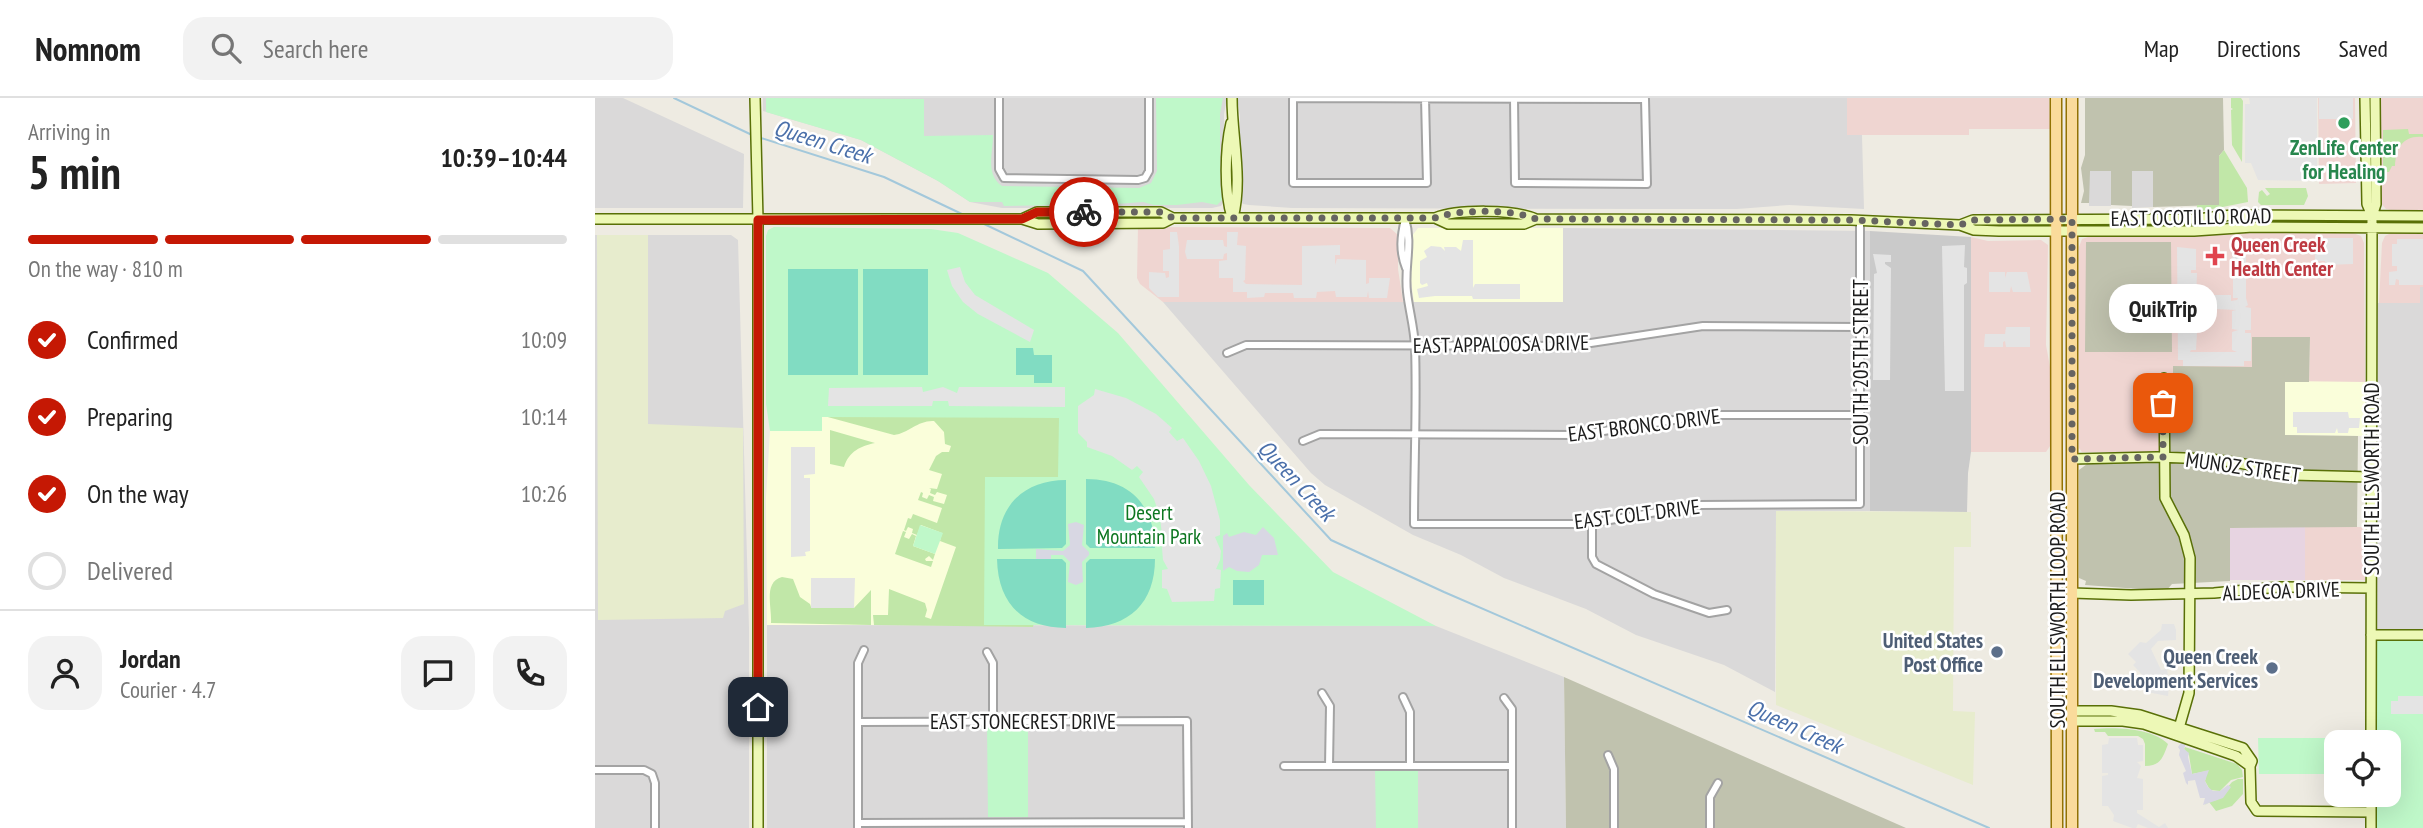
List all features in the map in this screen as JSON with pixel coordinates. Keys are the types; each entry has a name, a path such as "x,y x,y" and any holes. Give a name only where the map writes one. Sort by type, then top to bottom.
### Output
{"main road":[{"path":"755,98 758,220 758,828"},
{"path":"1232,98 1228,148 1228,204 1233,218"},
{"name":"SOUTH ELLSWORTH LOOP ROAD","path":"2056,98 2057,824"},
{"name":"SOUTH ELLSWORTH LOOP ROAD","path":"2072,98 2072,828"},
{"name":"SOUTH ELLSWORTH ROAD","path":"2365,98 2367,204 2373,228 2371,730"},
{"name":"SOUTH ELLSWORTH ROAD","path":"2372,216 2376,204 2375,98"},
{"name":"EAST OCOTILLO ROAD","path":"1960,225 1973,220 2197,219 2232,215 2423,216"},
{"name":"EAST OCOTILLO ROAD","path":"595,219 1022,219 1038,224 1163,223 1173,218 1435,218 1448,224 1524,224 1536,219 1860,220 1960,225 1974,230 2187,232 2253,227 2423,228"},
{"path":"2164,378 2165,498 2188,547 2191,593 2189,693 2178,731"},
{"name":"MUNOZ STREET","path":"2072,459 2163,457 2239,463 2306,476 2371,477"},
{"path":"2056,459 2072,459"},
{"name":"ALDECOA DRIVE","path":"2072,593 2191,593 2270,587 2371,588"},
{"path":"2057,595 2072,593"},
{"path":"2371,635 2423,635"},
{"path":"2072,716 2132,722 2243,748 2251,756 2251,802 2257,811 2371,812"},
{"path":"2371,807 2371,828"}],"street":[{"path":"999,98 999,169 1002,176 1009,180 1140,180 1146,177 1149,170 1149,98"},
{"path":"1425,98 1427,183 1293,183 1293,98 1425,98 1514,98 1556,98 1645,99 1647,184 1515,183 1514,98"},
{"path":"1405,218 1410,234 1406,268 1407,294 1415,345 1414,434"},
{"name":"SOUTH 205TH STREET","path":"1860,220 1860,504"},
{"name":"EAST APPALOOSA DRIVE","path":"1227,353 1246,345 1570,346 1703,326 1860,327"},
{"name":"EAST BRONCO DRIVE","path":"1303,441 1320,434 1578,435 1706,415 1860,415"},
{"name":"EAST COLT DRIVE","path":"1414,434 1414,524 1592,523 1698,505 1860,504"},
{"path":"1592,523 1592,557 1596,564 1654,594 1709,613 1727,610"},
{"path":"864,650 858,663 858,825 1188,825"},
{"path":"987,652 993,663 993,722"},
{"path":"1322,693 1330,706 1329,766"},
{"path":"1403,697 1411,712 1410,766"},
{"path":"1504,698 1512,709 1512,828"},
{"name":"EAST STONECREST DRIVE","path":"858,722 1187,721 1188,825"},
{"path":"1608,755 1614,769 1615,828"},
{"path":"1284,766 1512,766"},
{"path":"595,770 643,771 652,774 655,783 655,828"},
{"path":"1710,828 1710,797 1718,783"}],"shaded area":[{"path":"595,98 623,98 744,154 743,208 595,208"},
{"path":"763,98 1227,98 1224,114 1224,201 1221,206 1212,208 1002,208 970,202 938,181 861,140 763,111"},
{"path":"1237,98 1847,98 1847,135 1862,135 1864,209 1789,205 1737,209 1292,208 1243,204 1239,198 1240,116"},
{"path":"1847,98 2049,98 2050,129 1969,129 1969,135 1847,135"},
{"path":"2085,98 2223,98 2224,150 2219,156 2219,205 2153,207 2153,171 2132,171 2132,206 2111,205 2111,171 2090,171 2089,203 2081,203 2084,191 2081,168 2085,155"},
{"path":"2249,98 2317,98 2317,181 2258,180 2251,163 2245,163 2245,104 2250,104"},
{"path":"2318,98 2355,98 2356,183 2319,184"},
{"path":"2319,98 2353,98 2353,119 2319,119"},
{"path":"2378,98 2423,98 2423,211 2386,209 2380,202"},
{"path":"2089,171 2111,171 2111,206 2089,206"},
{"path":"2132,171 2153,171 2153,207 2132,208"},
{"path":"1138,227 1390,228 1398,235 1398,269 1403,302 1163,302 1140,284 1137,278"},
{"path":"1418,228 1563,228 1563,302 1414,302 1411,281 1412,236"},
{"path":"1563,228 1870,231 1870,511 1776,511 1775,692 1724,665 1636,635 1586,609 1504,578 1461,555 1413,535 1325,485 1311,473 1163,302 1563,302"},
{"path":"1870,231 1971,237 1971,452 1967,512 1870,511"},
{"path":"1170,232 1177,232 1179,246 1179,297 1158,297 1149,288 1149,272 1165,273 1166,278 1169,277 1169,271 1163,271 1163,250 1170,249"},
{"path":"1227,232 1238,232 1237,245 1246,246 1243,281 1246,284 1302,285 1302,246 1340,245 1340,255 1335,255 1335,265 1337,259 1366,260 1366,284 1369,283 1369,278 1390,278 1387,298 1369,298 1368,291 1367,297 1336,297 1335,291 1317,292 1316,298 1294,298 1293,293 1265,293 1264,297 1247,298 1247,292 1233,292 1233,278 1219,278 1219,261 1227,260 1227,253 1223,259 1187,259 1187,240 1223,240 1224,246 1227,247"},
{"path":"2228,233 2353,233 2361,236 2364,243 2365,382 2309,382 2310,337 2252,337 2252,367 2178,452 2082,452 2079,448 2079,247 2082,239"},
{"path":"2391,233 2423,233 2423,287 2420,287 2420,303 2379,303 2382,243 2385,236"},
{"path":"595,235 731,235 738,240 749,628 749,828 595,828"},
{"path":"597,235 648,235 648,424 743,428 744,604 725,611 723,618 598,620"},
{"path":"1971,237 1988,241 2041,240 2048,245 2046,345 2050,367 2050,446 2046,452 1971,452"},
{"path":"2315,238 2353,238 2353,264 2325,265 2325,261 2315,261"},
{"path":"2397,239 2423,239 2423,285 2399,285 2399,280 2396,279 2395,285 2389,285 2389,272 2397,271 2397,266 2392,266 2392,244 2397,244"},
{"path":"1463,240 1473,240 1473,288 1475,284 1520,284 1520,299 1473,299 1472,296 1419,298 1417,289 1428,286 1427,283 1420,283 1420,261 1427,257 1424,251 1431,246 1441,247 1445,251 1444,247 1456,247 1461,251"},
{"path":"2086,242 2171,242 2172,352 2085,352"},
{"path":"1965,245 1964,267 1967,268 1967,283 1964,285 1964,391 1945,391 1942,246"},
{"path":"2177,247 2196,249 2196,270 2191,270 2191,273 2197,273 2196,297 2191,299 2194,301 2198,301 2198,295 2231,295 2231,301 2237,300 2238,298 2233,298 2233,273 2239,271 2233,270 2232,249 2246,249 2248,305 2245,307 2251,308 2251,330 2245,330 2245,333 2251,333 2251,361 2244,361 2244,366 2183,366 2183,360 2178,360","holes":["2194,308 2236,310 2232,311 2232,329 2238,330 2232,332 2232,350 2237,352 2190,352 2196,350 2197,332 2191,330 2196,329 2196,311 2191,311"]},
{"path":"1873,254 1891,255 1891,262 1885,262 1891,268 1890,380 1873,380 1874,274 1877,273"},
{"path":"960,267 965,282 975,295 1034,330 1030,342 978,314 963,302 952,286 947,270"},
{"path":"1989,272 2005,272 2005,278 2007,272 2027,272 2031,292 2013,292 2011,286 2010,292 1989,292"},
{"path":"2420,287 2423,287 2423,635 2371,635 2372,303 2419,303"},
{"path":"2006,327 2030,327 2030,347 2006,347 2005,341 2003,347 1984,347 1985,334 2005,334"},
{"path":"2252,337 2310,337 2309,382 2285,382 2285,435 2358,436 2357,527 2230,528 2230,581 2172,584 2166,591 2085,585 2086,581 2079,578 2079,470 2087,464 2166,462 2168,384 2173,382 2173,366 2252,367"},
{"path":"2285,381 2365,382 2365,436 2285,435"},
{"path":"922,387 923,392 943,387 957,393 959,387 1065,387 1065,407 949,406 948,401 933,401 932,406 828,406 829,388"},
{"path":"1095,389 1126,398 1156,414 1172,428 1169,432 1177,441 1183,438 1199,461 1211,486 1220,520 1220,535 1215,537 1221,551 1216,569 1221,570 1220,588 1215,589 1214,601 1172,602 1167,589 1162,588 1162,570 1168,569 1163,560 1162,548 1167,536 1162,535 1154,499 1139,477 1143,472 1137,466 1132,470 1112,456 1087,447 1087,442 1078,433 1078,406 1094,395"},
{"path":"2293,412 2348,412 2349,418 2360,418 2359,428 2349,428 2348,433 2338,433 2337,428 2335,433 2297,433 2297,427 2293,427"},
{"path":"822,417 1059,417 984,625 767,625 766,498 770,431 821,431"},
{"path":"791,447 815,447 815,474 804,475 804,478 810,478 810,551 805,552 806,556 791,557"},
{"path":"1776,511 1971,512 1971,547 1954,547 1953,711 1975,712 1973,785 1776,705"},
{"path":"1076,522 1084,525 1082,545 1089,555 1082,562 1083,582 1076,585 1068,582 1070,562 1063,555 1051,555 1051,559 1036,559 1036,549 1063,551 1070,545 1068,524"},
{"path":"1263,527 1274,538 1278,555 1262,555 1259,565 1249,572 1229,567 1223,571 1223,536 1227,533 1229,537 1244,532 1256,535"},
{"path":"2305,527 2365,527 2365,580 2305,580"},
{"path":"2305,527 2305,580 2230,580 2230,528"},
{"path":"811,578 855,578 854,608 811,608"},
{"path":"2162,624 2174,624 2176,630 2176,640 2158,641 2151,649 2161,670 2167,669 2168,696 2147,692 2147,680 2133,665 2136,662 2128,654 2140,642 2146,643 2161,630"},
{"path":"767,625 1436,626 1564,677 1566,828 767,828"},
{"path":"1564,677 1906,828 1566,828"},
{"path":"2398,696 2423,696 2423,714 2391,714 2391,701 2398,701"},
{"path":"2109,738 2137,738 2138,745 2143,745 2143,761 2137,762 2141,766 2137,778 2143,779 2143,810 2137,810 2137,813 2159,827 2165,823 2168,828 2148,828 2138,824 2136,828 2132,828 2113,821 2114,815 2108,806 2102,806 2102,776 2108,773 2102,773 2102,745 2108,744"},
{"path":"2181,743 2186,743 2184,749 2189,753 2192,774 2209,770 2205,781 2213,791 2220,791 2228,785 2231,787 2223,798 2203,805 2205,798 2200,798 2195,780 2188,781 2188,785 2186,783 2183,773 2186,771 2178,747"}],"green space":[{"path":"766,98 924,99 924,136 993,135 993,176 1002,186 1139,188 1151,183 1157,171 1156,98 1223,98 1220,114 1222,200 1217,205 1202,202 1177,205 1143,202 1103,205 1076,202 1062,205 1004,206 1002,202 970,202 938,181 861,140 766,112"},
{"path":"2231,98 2241,98 2243,101 2242,162 2232,145"},
{"path":"2408,129 2409,134 2423,134 2423,137 2410,138 2402,144 2395,166 2392,166 2389,172 2383,172 2383,130"},
{"path":"2224,150 2247,188 2248,202 2197,212 2197,205 2219,205 2219,156"},
{"path":"2265,188 2306,188 2308,196 2304,205 2261,205 2258,202 2259,192 2262,190 2267,196 2270,194"},
{"name":"Desert Mountain Park","path":"774,227 931,229 958,233 1048,273 1118,333 1249,485 1333,572 1436,626 984,625 985,477 1058,477 1059,418 822,417 822,431 770,431 766,404 766,236 768,230"},
{"path":"788,269 858,269 858,375 788,375"},
{"path":"863,269 928,269 928,375 863,375"},
{"path":"1016,348 1033,348 1034,355 1052,355 1052,383 1034,383 1034,375 1016,375"},
{"path":"1066,414 1066,480 1033,627 874,625 873,615 888,615 889,589 925,603 925,617 931,619 956,547 940,541 942,533 921,525 917,535 908,527 904,530 908,518 911,519 913,514 937,523 942,508 918,500 921,492 922,497 927,499 929,495 934,497 933,501 944,504 947,495 937,492 935,495 930,493 929,488 937,489 942,474 929,470 936,456 949,452 951,446 945,444 944,432 934,421 923,422 894,435 824,416"},
{"path":"830,430 875,443 856,450 844,467 830,464"},
{"path":"1086,479 1115,484 1137,497 1150,519 1155,548 1090,548 1086,544"},
{"path":"1066,480 1066,544 1062,548 998,549 1002,520 1016,498 1038,485"},
{"path":"920,525 943,533 935,554 913,546"},
{"path":"903,531 906,532 904,537 909,539 912,534 916,536 913,546 935,554 933,560 929,556 925,559 933,561 931,567 895,554"},
{"path":"997,559 1062,559 1066,563 1066,628 1037,623 1015,610 1002,588"},
{"path":"1090,559 1155,559 1150,588 1137,610 1115,623 1086,628 1086,563"},
{"path":"782,577 793,579 800,597 811,607 854,608 871,590 871,625 771,623 770,590 772,584"},
{"path":"1233,580 1264,580 1264,605 1233,605"},
{"path":"2371,635 2423,635 2423,828 2371,828 2371,807 2401,807 2401,730 2371,730"},
{"path":"987,725 1028,725 1028,817 988,817"},
{"path":"2094,729 2144,732 2168,744 2160,760 2154,765 2145,766 2143,739 2138,736 2108,736 2105,732 2095,732"},
{"path":"2258,738 2324,738 2324,774 2259,774"},
{"path":"2185,747 2237,764 2243,777 2231,780 2220,791 2210,790 2205,781 2207,771 2192,774"},
{"path":"1375,769 1418,769 1418,828 1376,828"},
{"path":"2243,779 2243,794 2232,806 2216,811 2209,802 2204,806 2209,801 2217,800 2232,782"}],"waterway":[{"name":"Queen Creek","path":"674,98 752,135"},
{"name":"Queen Creek","path":"761,138 884,177 964,215"},
{"name":"Queen Creek","path":"982,223 1083,271 1331,540 1444,592 1989,828"}],"way so far":[{"path":"1084,212 1161,212 1173,218 1435,218 1447,213 1523,213 1536,219 1851,220 1960,225 1973,220 2072,219 2072,459 2163,457 2163,403"}],"place":[{"name":"ZenLife Center for Healing","path":"2344,123"},
{"name":"Queen Creek Health Center","path":"2215,256"},
{"name":"QuikTrip","path":"2163,403"},
{"name":"United States Post Office","path":"1997,652"},
{"name":"Queen Creek Development Services","path":"2272,668"}],"route":[{"path":"758,707 758,220 1022,219 1037,212 1084,212"}]}
